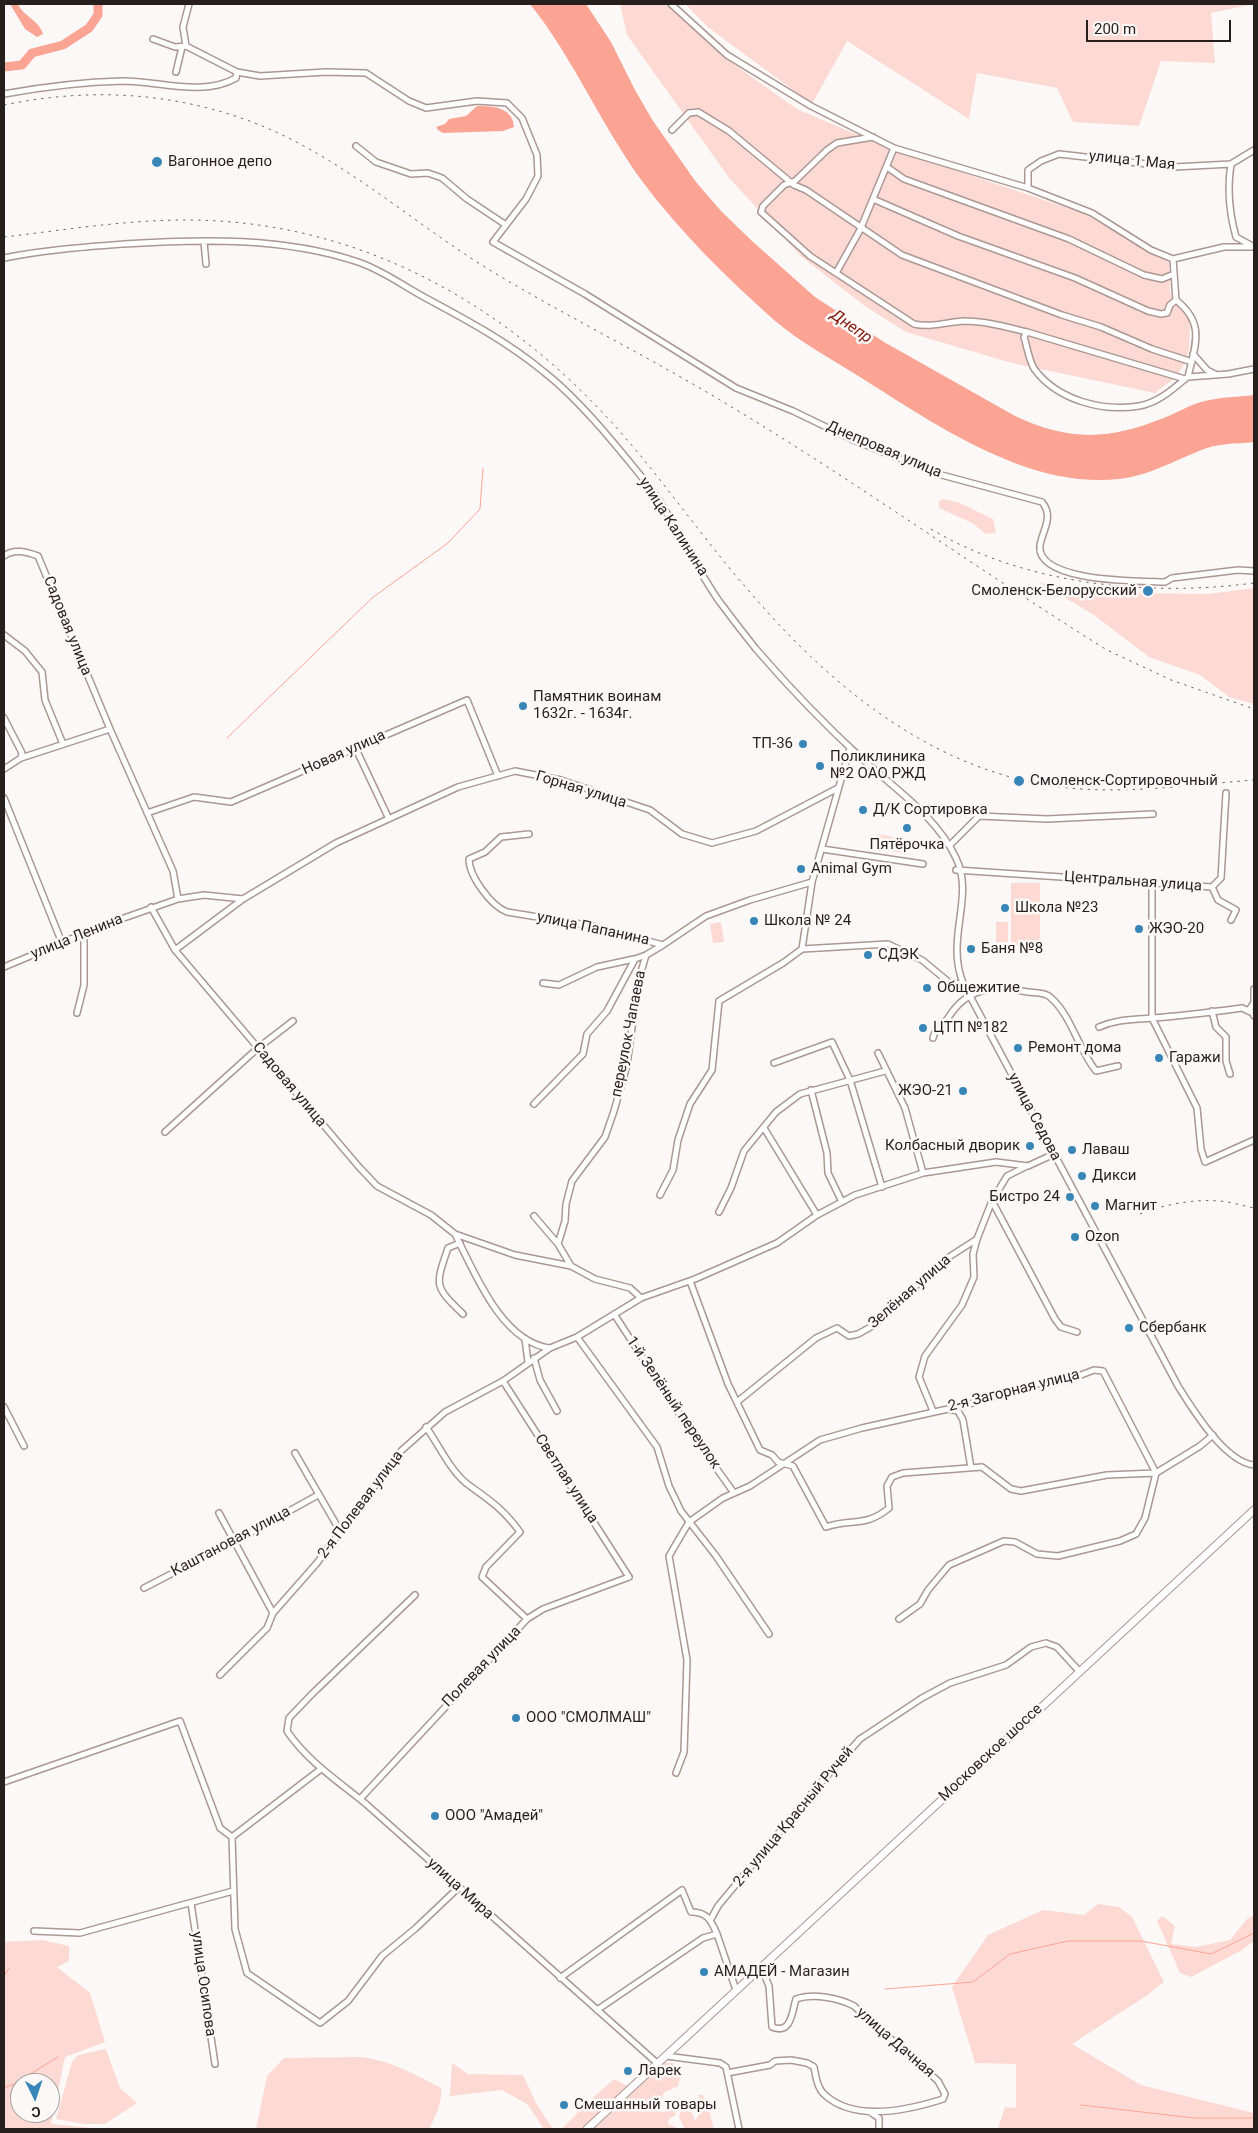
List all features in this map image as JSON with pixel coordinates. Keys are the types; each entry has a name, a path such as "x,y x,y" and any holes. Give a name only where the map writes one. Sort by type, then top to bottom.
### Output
{"main road":[{"name":"Московское шоссе","path":"587,2129 1078,1671 1254,1510"}],"street":[{"path":"176,72 184,46 184,27 189,4"},
{"path":"671,4 727,55 811,106 894,148 1028,188 1092,213 1152,250 1173,259 1224,248 1254,247"},
{"path":"153,40 174,47 184,46 237,72 260,76 326,72 366,73 409,102 426,108 477,101 507,103 522,118 537,155 538,176 526,199 506,225 467,199 442,178 428,173 411,174 376,162 356,146"},
{"path":"4,94 30,89 123,81 196,87 225,84 236,78 237,72"},
{"path":"672,130 689,113 698,112 729,131 790,182 806,190 902,255 1062,315 1101,327 1152,349 1192,362"},
{"path":"873,137 837,143 784,185 763,206 761,212 810,256 914,324 924,326 967,321 992,324 1027,332 1187,378 1254,369"},
{"path":"836,273 861,227 894,148"},
{"name":"улица 1 Мая","path":"1028,188 1028,170 1040,161 1059,154 1174,167 1231,164 1254,150"},
{"path":"1231,164 1228,182 1229,207 1236,238 1254,247"},
{"path":"887,167 904,179 1054,233 1144,275 1162,279 1174,274"},
{"path":"873,199 958,236 1075,278 1148,311 1161,314 1167,312 1176,300 1173,259"},
{"name":"Днепровая улица","path":"506,225 493,242 585,294 736,388 793,411 852,440 938,474 1042,502 1046,507 1049,519 1040,546 1041,552 1051,564 1070,574 1109,580 1165,582 1172,578 1198,574 1254,571"},
{"path":"204,242 206,264"},
{"name":"улица Калинина","path":"4,258 82,247 204,242 279,245 319,252 360,263 411,290 516,351 546,373 582,410 650,488 690,549 718,600 755,648 861,758"},
{"path":"1027,332 1024,337 1034,369 1058,389 1076,400 1099,405 1140,406 1161,398 1187,378 1192,362 1197,331 1189,310 1176,300"},
{"path":"1193,354 1207,370 1218,375"},
{"name":"Садовая улица","path":"4,556 8,553 25,551 38,556 110,729 173,871 178,899"},
{"path":"4,634 25,651 42,672 45,700 63,744"},
{"name":"Новая улица","path":"147,813 194,797 231,802 467,700 497,773"},
{"path":"4,718 21,755"},
{"path":"4,769 21,755 28,756 110,729"},
{"path":"355,747 389,818"},
{"path":"802,949 812,882 850,748"},
{"name":"улица Седова","path":"861,758 910,801 950,845 963,882 956,946 957,967 963,983 1178,1386 1195,1413 1235,1458 1244,1463 1254,1465"},
{"name":"Горная улица","path":"175,950 243,899 336,843 458,787 497,773 515,771 561,780 650,810 682,834 712,843 756,831 838,788"},
{"name":"Центральная улица","path":"958,870 1212,888 1220,878 1226,793"},
{"path":"4,798 62,943"},
{"path":"950,845 979,816 1047,819 1153,814"},
{"name":"улица Папанина","path":"529,834 501,837 485,852 469,859 469,865 477,880 497,908 507,912 593,926 663,945 706,916 750,900 812,882"},
{"path":"822,849 922,864"},
{"path":"1152,883 1152,1018 1197,1108 1201,1149 1205,1162 1254,1140"},
{"path":"1212,888 1218,900 1236,910 1231,920"},
{"name":"улица Ленина","path":"4,967 151,907 178,899 204,895 243,899"},
{"name":"Садовая улица","path":"151,907 175,950 377,1186 431,1215 455,1234 515,1255 571,1266 595,1279 630,1288 641,1298"},
{"path":"78,1013 84,985 84,934"},
{"path":"660,1195 674,1170 678,1140 690,1104 712,1070 718,1001 783,963 802,949 888,944 922,960 951,984 963,983"},
{"name":"переулок Чапаева","path":"558,1244 565,1221 566,1204 572,1181 605,1137 614,1111 626,1065 638,982 646,955 663,945"},
{"path":"543,983 559,985 597,967 646,955"},
{"path":"534,1104 583,1054 587,1034 606,1011 634,958"},
{"path":"933,1038 936,1028 946,1020 953,1008 969,994 1009,988 1048,995 1061,1008 1096,1071 1118,1066"},
{"path":"1248,1011 1254,1003 1254,990"},
{"path":"1099,1027 1113,1021 1242,1008 1254,1016"},
{"path":"1212,1012 1216,1027 1226,1036 1226,1061 1230,1074"},
{"path":"165,1132 258,1048 293,1021"},
{"path":"774,1063 832,1042 850,1080 882,1187"},
{"path":"878,1053 905,1108 923,1173"},
{"path":"718,1212 731,1188 744,1152 776,1112 800,1094 810,1090 885,1070"},
{"path":"810,1090 827,1154 828,1173 842,1202"},
{"path":"764,1128 817,1215"},
{"path":"977,1239 992,1201 1007,1176 1054,1154"},
{"name":"2-я Полевая улица","path":"220,1674 267,1628 273,1613 317,1563 402,1450 445,1412 503,1381 550,1348 577,1338 641,1298 690,1281 777,1243 817,1215 855,1195 923,1173 996,1162 1028,1166"},
{"path":"992,1201 1055,1319 1062,1327 1077,1332"},
{"path":"534,1216 558,1244 571,1266"},
{"name":"Садовая улица","path":"455,1234 482,1286 513,1331 535,1346 550,1348"},
{"name":"Зелёная улица","path":"736,1402 816,1338 829,1330 838,1328 849,1336 858,1334 876,1324 890,1308 949,1257 977,1239"},
{"name":"2-я Загорная улица","path":"933,1411 919,1377 925,1356 962,1306 974,1277 973,1254 977,1239"},
{"path":"460,1243 448,1248 438,1277 441,1292 463,1314"},
{"path":"690,1281 728,1384 760,1450 772,1455 778,1462 794,1466 826,1527 867,1522 877,1518 889,1508 887,1486 892,1477 903,1473 982,1467 1011,1489 1021,1491 1107,1475 1156,1473 1194,1451 1213,1435"},
{"name":"1-й Зелёный переулок","path":"614,1314 699,1444 734,1493"},
{"path":"577,1338 657,1447 669,1486 681,1511 716,1556 769,1634"},
{"path":"525,1339 528,1362"},
{"path":"534,1358 540,1380 557,1411"},
{"name":"2-я Загорная улица","path":"689,1522 722,1498 750,1486 820,1440 943,1408 966,1405 1036,1384 1068,1380 1094,1370 1103,1371 1156,1473"},
{"name":"Светлая улица","path":"503,1381 629,1577 543,1608 527,1619"},
{"path":"4,1407 24,1446"},
{"path":"943,1408 958,1411 963,1420 971,1468"},
{"name":"Полевая улица","path":"360,1799 527,1619 482,1577 486,1567 520,1532 496,1504 470,1486 460,1476 426,1427"},
{"path":"295,1453 340,1531"},
{"path":"899,1619 920,1604 928,1590 949,1565 1004,1541 1015,1542 1037,1554 1058,1556 1120,1541 1136,1534 1146,1518 1156,1473"},
{"name":"Каштановая улица","path":"144,1588 234,1542 318,1494"},
{"path":"218,1513 273,1613"},
{"path":"676,1773 684,1752 687,1660 669,1556 689,1522"},
{"path":"360,1799 321,1769 297,1746 287,1731 289,1718 336,1668 415,1595"},
{"name":"2-я улица Красный Ручей","path":"711,1919 718,1906 816,1788 860,1739 922,1698 950,1683 1006,1665 1031,1647 1046,1643 1057,1648 1078,1671"},
{"path":"4,1782 180,1720 220,1828 232,1837"},
{"path":"321,1769 232,1837 235,1929 247,1973 320,2023 348,2001 382,1956 416,1928 458,1888"},
{"name":"улица Мира","path":"360,1799 657,2063"},
{"path":"560,1978 682,1890 691,1912 704,1914 711,1919 736,1990"},
{"path":"34,1931 80,1933 233,1891"},
{"name":"улица Осипова","path":"191,1903 215,2064"},
{"path":"597,2010 703,1938 717,1934"},
{"name":"улица Дачная","path":"760,1967 768,1986 772,2027 776,2029 792,2021 796,1999 803,1996 841,1999 854,2006 938,2081 944,2089 943,2099 908,2108 864,2111"},
{"path":"666,2056 720,2063 726,2067 739,2129"},
{"path":"727,2073 770,2065 775,2061 807,2063 814,2067 819,2086 826,2096 853,2110 873,2113 879,2118 880,2129"}],"shaded area":[{"path":"620,4 665,4 735,65 797,109 886,147 1077,211 1169,262 1170,293 1190,320 1189,349 1185,363 1176,377 1155,393 1012,363 906,332 866,307 802,257 730,179 627,35"},
{"path":"685,4 1254,4 1211,13 1215,63 1161,61 1139,126 1073,122 1057,88 977,73 969,119 847,41 812,104 709,28"},
{"path":"943,499 960,503 993,519 996,533 986,534 972,523 939,508 939,501"},
{"path":"1040,583 1122,593 1208,594 1254,588 1254,704 1229,697 1200,675 1149,657 1094,615"},
{"path":"877,834 903,839 901,853 874,849"},
{"path":"1011,883 1040,883 1040,946 1011,946"},
{"path":"721,922 724,942 713,943 710,924"},
{"path":"996,922 1008,922 1008,942 996,942"},
{"path":"1098,1904 1119,1907 1132,1917 1164,1982 1146,1996 1072,2044 1141,2085 1254,2113 1254,2129 998,2129 1005,2107 1016,2108 1016,2064 975,2063 952,1987 988,1935 1043,1910 1084,1915"},
{"path":"1254,1915 1254,1941 1242,1950 1191,1977 1180,1973 1157,1921 1162,1916 1175,1926 1171,1944 1196,1947 1230,1940 1247,1919"},
{"path":"42,1940 69,1946 69,1961 57,1967 90,1993 105,2042 65,2057 60,2081 60,2073 10,2073 10,2123 51,2123 105,2129 4,2129 4,1942"},
{"path":"106,2049 120,2088 137,2103 105,2124 84,2124 60,2120 60,2105 72,2062 78,2055"},
{"path":"358,2057 390,2064 441,2088 440,2104 429,2129 256,2129 267,2076 284,2058"},
{"path":"452,2063 468,2074 523,2075 537,2105 553,2129 544,2129 527,2104 502,2090 450,2096"},
{"path":"663,2063 673,2063 680,2078 678,2086 665,2092 662,2096 661,2112 665,2112 668,2104 672,2105 676,2115 669,2119 668,2124 679,2129 594,2129"},
{"path":"614,2079 627,2086 581,2129 562,2129 588,2102"},
{"path":"698,2095 703,2095 705,2099 714,2129 685,2129 679,2117 681,2111 685,2110 692,2113 695,2121 701,2108"}],"water":[{"path":"10,4 18,4 39,26 43,34 37,37 25,29"},
{"name":"Днепр","path":"530,4 586,4 611,42 653,121 696,182 721,211 815,297 884,342 1015,416 1054,430 1073,434 1108,434 1127,430 1146,425 1200,402 1254,395 1254,442 1206,448 1141,475 1102,480 1070,478 1038,471 1006,460 944,429 915,412 794,336 739,288 705,254 657,200 627,160 574,69"},
{"path":"477,106 501,109 510,115 514,127 503,131 443,133 436,127 445,124 449,119 466,116"}],"waterway":[{"path":"4,67 22,65 32,53 63,45 89,28 98,15 98,4"},
{"path":"227,738 372,598 448,543 480,509 483,468"},
{"path":"885,1989 973,1982 1010,1954 1068,1941 1141,1941 1211,1954 1254,1933"},
{"path":"4,1976 9,1968"},
{"path":"4,2088 14,2084 58,2057"},
{"path":"1081,2105 1194,2118 1254,2118"}],"railway":[{"path":"4,105 62,96 120,95 149,97 178,101 206,108 270,129 337,165 461,252 493,272 642,355 778,435 1107,650 1171,680 1254,709"},
{"path":"4,237 163,220 246,223 304,233 359,250 412,272 463,299 512,331 557,369 620,431 730,569 776,622 836,679 901,728 937,748 975,765 1014,778 1044,785 1104,790 1134,790 1254,780"},
{"path":"931,529 968,548 1006,563 1088,582 1130,587 1172,588 1214,587 1254,583"},
{"path":"1140,1214 1160,1207 1200,1201 1224,1202 1254,1208"}],"place":[{"name":"Вагонное депо","path":"157,162"},
{"name":"Смоленск-Белорусский","path":"1148,591"},
{"name":"Памятник воинам 1632г. - 1634г.","path":"523,706"},
{"name":"ТП-36","path":"803,744"},
{"name":"Поликлиника №2 ОАО РЖД","path":"820,766"},
{"name":"Смоленск-Сортировочный","path":"1019,781"},
{"name":"Д/К Сортировка","path":"863,810"},
{"name":"Пятёрочка","path":"907,828"},
{"name":"Animal Gym","path":"801,869"},
{"name":"Школа №23","path":"1005,908"},
{"name":"Школа № 24","path":"754,921"},
{"name":"ЖЭО-20","path":"1139,929"},
{"name":"Баня №8","path":"971,949"},
{"name":"СДЭК","path":"868,955"},
{"name":"Общежитие","path":"927,988"},
{"name":"ЦТП №182","path":"923,1028"},
{"name":"Ремонт дома","path":"1018,1048"},
{"name":"Гаражи","path":"1159,1058"},
{"name":"ЖЭО-21","path":"963,1091"},
{"name":"Колбасный дворик","path":"1030,1146"},
{"name":"Лаваш","path":"1072,1150"},
{"name":"Дикси","path":"1082,1176"},
{"name":"Бистро 24","path":"1070,1197"},
{"name":"Магнит","path":"1095,1206"},
{"name":"Ozon","path":"1075,1237"},
{"name":"Сбербанк","path":"1129,1328"},
{"name":"ООО \"СМОЛМАШ\"","path":"516,1718"},
{"name":"ООО \"Амадей\"","path":"435,1816"},
{"name":"АМАДЕЙ - Магазин","path":"704,1972"},
{"name":"Ларек","path":"628,2071"},
{"name":"Смешанный товары","path":"564,2105"}]}
